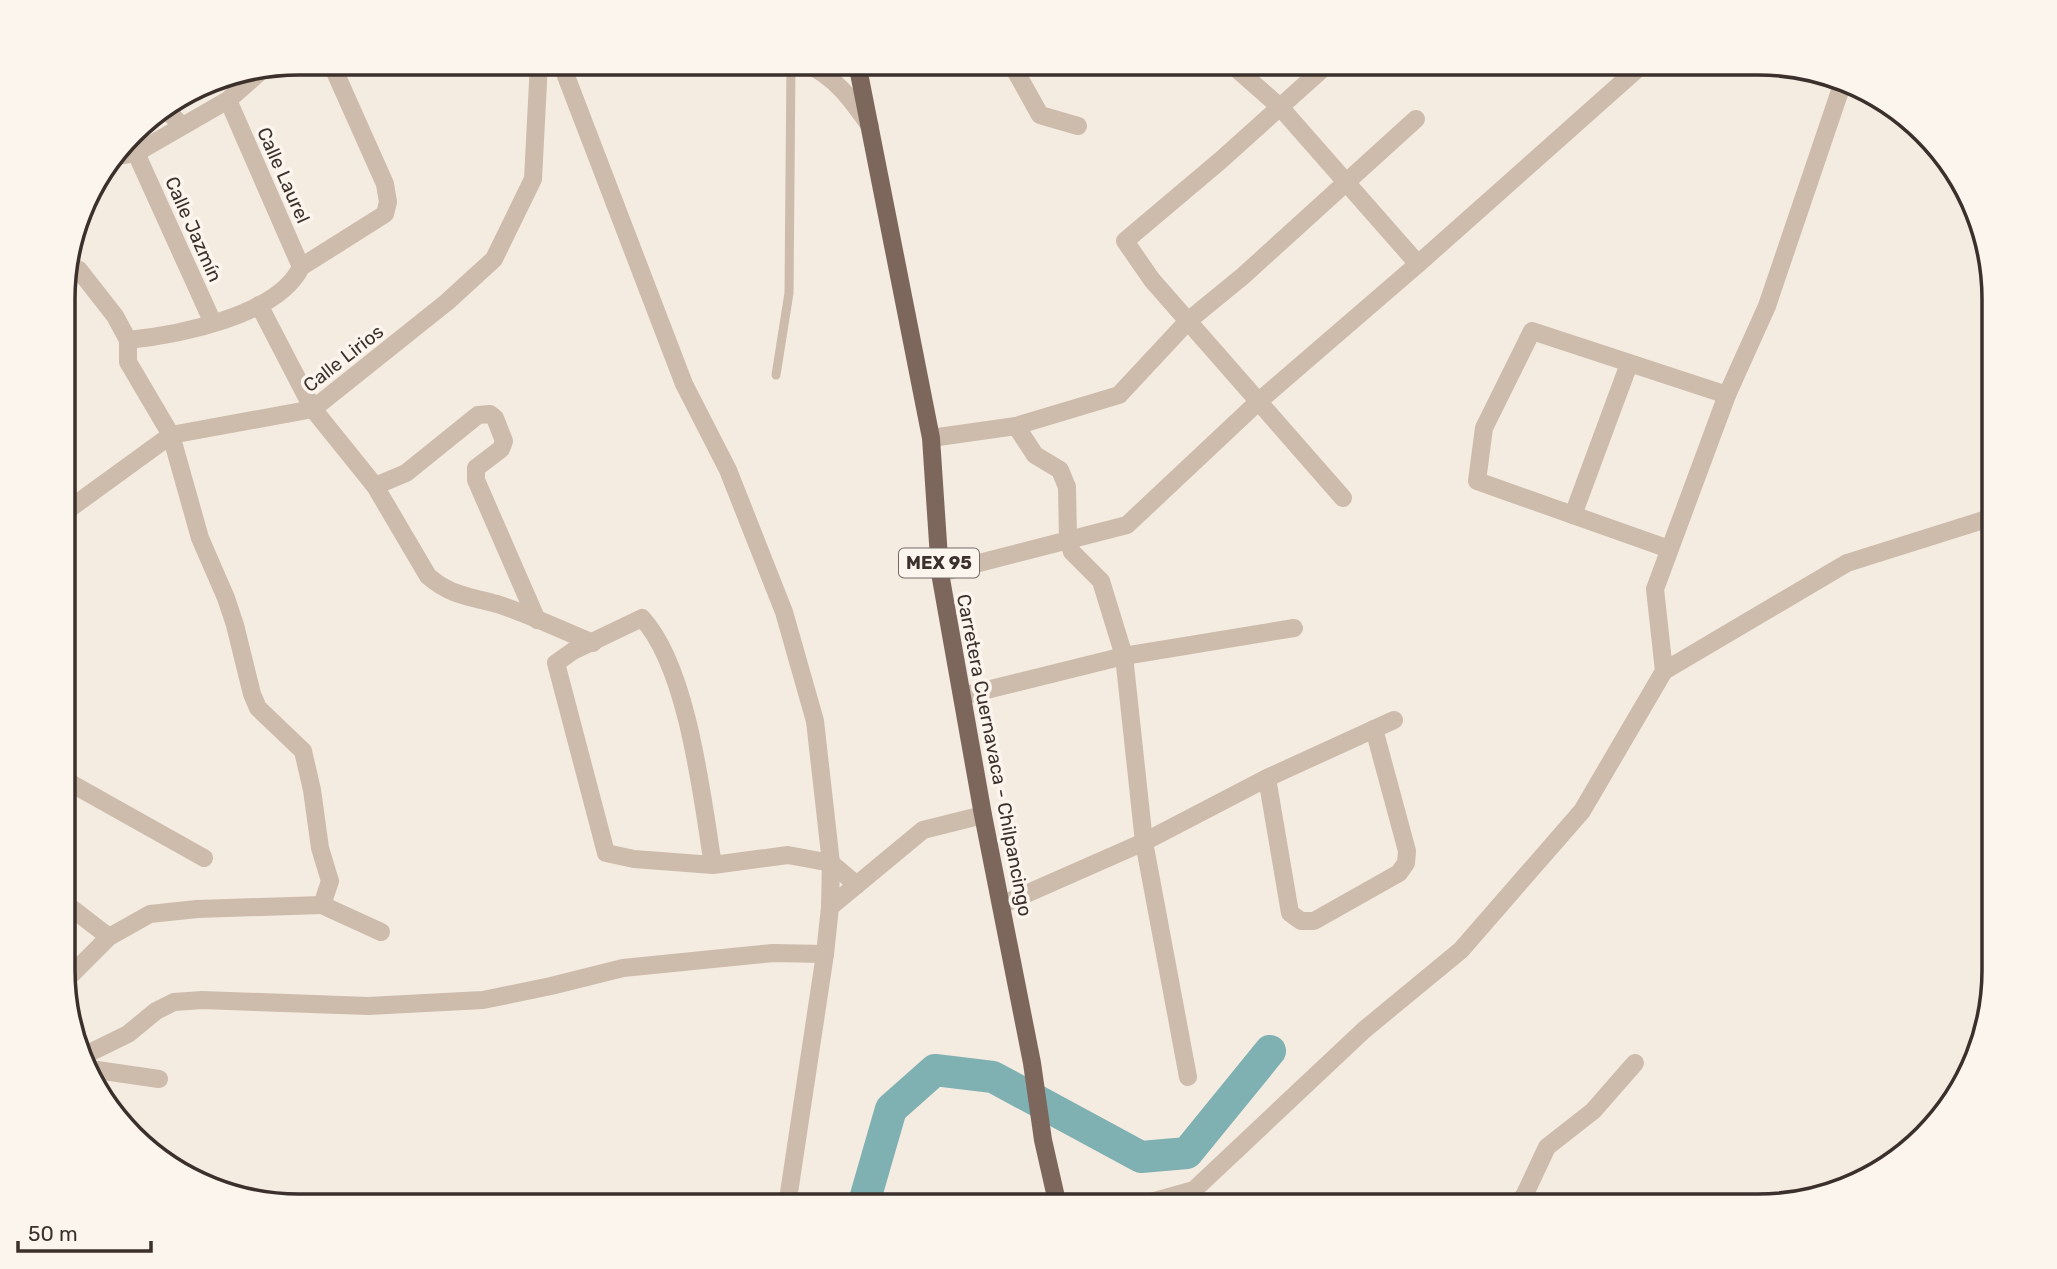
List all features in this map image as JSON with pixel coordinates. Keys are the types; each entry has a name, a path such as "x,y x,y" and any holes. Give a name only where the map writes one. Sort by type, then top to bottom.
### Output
{"main road":[{"name":"Carretera Cuernavaca - Chilpancingo","path":"859,75 931,438 940,573 1032,1063 1043,1140 1055,1193"}],"street":[{"path":"128,340 154,337 213,323 259,305 296,277 301,267 385,214 388,202 385,184 336,75"},
{"name":"Calle Lirios","path":"171,435 313,409 447,302 494,258 533,178 538,75"},
{"path":"566,75 684,384 728,470 784,612 815,721 831,863 830,907 789,1194"},
{"path":"826,75 844,90 870,126"},
{"path":"1018,75 1040,115 1077,126"},
{"path":"1244,75 1280,107 1418,264"},
{"path":"1316,75 1125,241 1152,279 1343,499"},
{"path":"940,573 1127,525 1259,401 1631,75"},
{"path":"128,154 136,153 228,100 249,81"},
{"path":"1664,671 1655,589 1727,395 1767,306 1840,91"},
{"name":"Calle Laurel","path":"228,100 301,267"},
{"path":"172,115 182,126"},
{"path":"931,438 1016,426 1119,395 1188,321 1348,183 1416,119"},
{"name":"Calle Jazmín","path":"136,153 213,323"},
{"path":"77,269 115,316 128,340 128,362 171,435 200,538 226,598 258,708 303,751 312,790 320,848 330,881 322,905"},
{"path":"259,305 313,409 375,486 428,576 439,586 457,595 497,604 593,643"},
{"path":"1669,549 1477,481 1484,428 1532,331 1727,395"},
{"path":"1573,515 1629,364"},
{"path":"375,486 406,473 478,415 490,414 495,418 504,441 501,449 475,468 476,480 537,620"},
{"path":"1016,426 1035,455 1060,470 1067,487 1068,540 1072,552 1101,581 1124,656 1144,842 1188,1077"},
{"path":"75,505 171,435"},
{"path":"1182,1193 1194,1190 1364,1030 1461,950 1583,811 1664,671 1847,563 1981,521"},
{"path":"713,865 691,735 670,667 655,632 642,618 572,651 556,663 606,853 635,859 713,865 788,855 831,863 857,885"},
{"path":"962,696 1124,656 1294,628"},
{"path":"1001,905 1144,842 1267,778 1394,720"},
{"path":"1267,778 1290,914 1301,921 1314,921 1399,873 1406,863 1407,851 1374,729"},
{"path":"75,786 204,858"},
{"path":"830,907 923,830 984,815"},
{"path":"75,971 109,937 150,914 197,909 322,905 381,932"},
{"path":"75,911 109,937"},
{"path":"91,1052 128,1034 156,1011 174,1002 202,1000 368,1006 483,1000 623,968 773,953 825,954"},
{"path":"1525,1193 1547,1147 1593,1111 1635,1063"},
{"path":"99,1070 159,1079"}],"lane":[{"path":"776,375 789,293 791,75"}],"waterway":[{"path":"867,1194 891,1109 935,1070 993,1077 1141,1157 1187,1153 1270,1051"}]}
